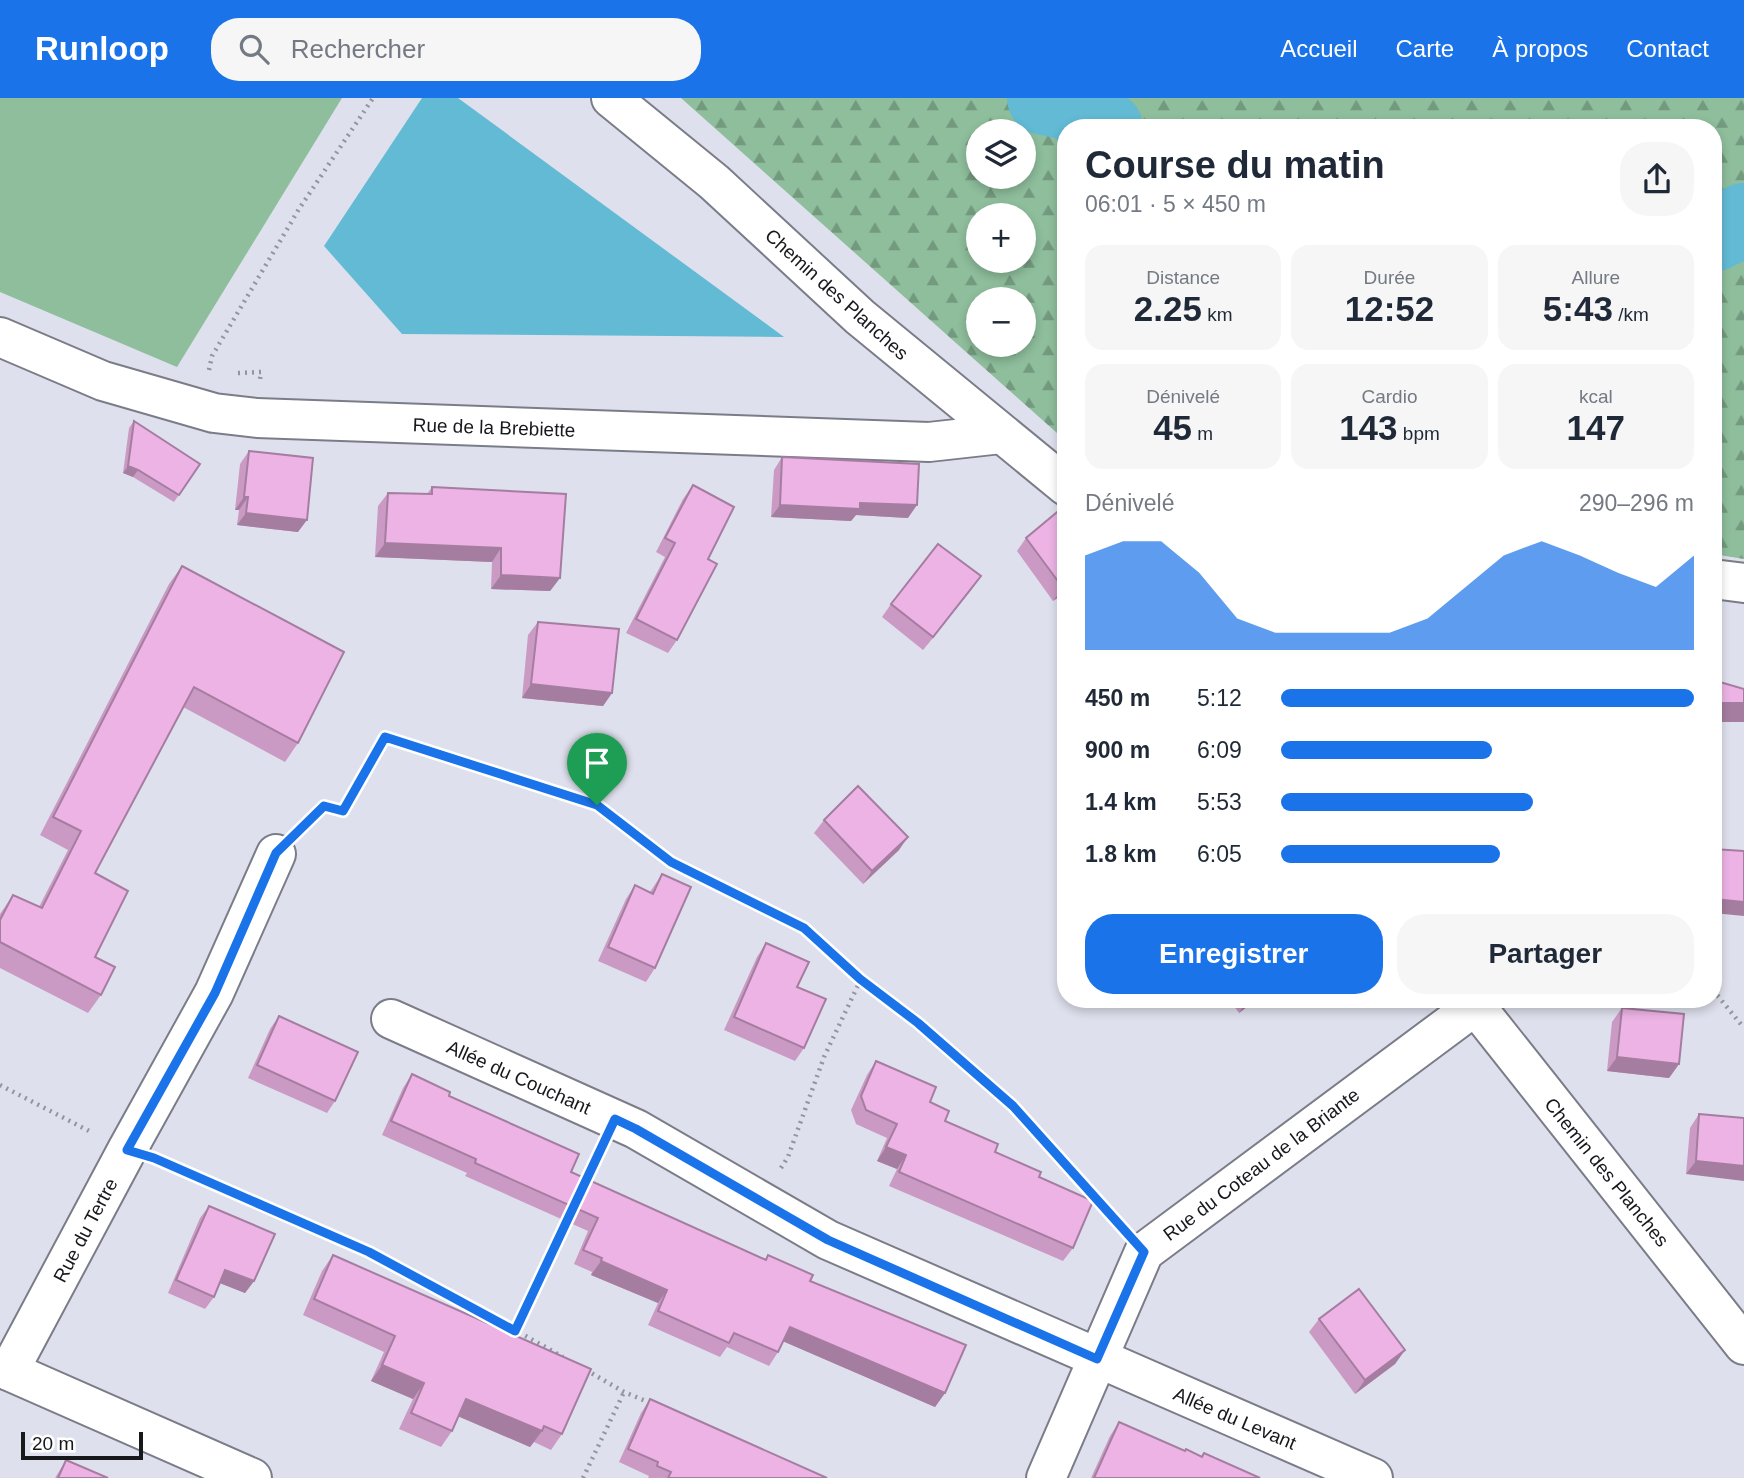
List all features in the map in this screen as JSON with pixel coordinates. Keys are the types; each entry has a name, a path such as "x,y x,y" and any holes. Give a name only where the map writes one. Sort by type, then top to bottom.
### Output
{"street":[{"name":"Chemin des Planches","path":"611,98 714,182 860,317 1057,479"},
{"name":"Rue de la Brebiette","path":"0,337 103,381 214,413 257,418 929,442 1001,434"},
{"path":"1722,580 1744,583"},
{"name":"Rue du Tertre","path":"5,1369 215,993 276,853"},
{"name":"Rue du Coteau de la Briante","path":"1046,1478 1144,1252 1464,1008"},
{"name":"Chemin des Planches","path":"1477,1008 1739,1325"},
{"name":"Allée du Couchant","path":"391,1019 636,1129 828,1240 1097,1359"},
{"name":"Allée du Levant","path":"1097,1359 1373,1478"},
{"path":"5,1369 252,1478"}],"path":[{"path":"209,374 212,356 218,344 299,209 373,98"},
{"path":"235,373 261,372 257,418"},
{"path":"276,853 324,806 343,811 385,737 597,805 671,862 804,928 860,979 918,1023 1013,1106 1144,1252"},
{"path":"759,1201 788,1157 824,1057 860,979"},
{"path":"1722,1001 1744,1028"},
{"path":"0,1085 127,1150 154,1158 369,1252 563,1358"},
{"path":"579,1194 615,1119"},
{"path":"515,1331 574,1206"},
{"path":"575,1364 624,1392 660,1408"},
{"path":"583,1478 624,1392"}],"green space":[{"path":"0,98 342,98 177,367 0,292"},
{"path":"681,98 1744,98 1744,559 1722,555 1722,119 1057,119 1057,433 972,357 1036,357 1036,287 966,287 966,352"}],"water":[{"path":"422,98 458,98 784,337 402,334 324,246"}],"building":[{"path":"134,421 200,464 179,495 128,466"},
{"path":"249,451 313,458 307,520 246,513 248,497 244,497"},
{"path":"782,457 919,464 917,505 860,503 860,509 780,505"},
{"path":"693,485 734,507 708,559 717,564 677,640 636,619 675,543 665,538"},
{"path":"432,487 566,494 560,578 501,575 501,548 385,543 388,493 432,494"},
{"path":"1057,512 1057,580 1026,538"},
{"path":"938,544 981,576 933,637 891,604"},
{"path":"182,566 344,652 298,743 194,687 95,873 128,891 95,957 115,967 101,995 0,942 0,920 13,895 42,908 81,831 53,817"},
{"path":"538,622 619,629 612,693 531,684"},
{"path":"1722,683 1744,689 1744,703 1722,703"},
{"path":"858,786 908,837 872,871 824,820"},
{"path":"1722,850 1744,851 1744,902 1722,900"},
{"path":"662,874 691,887 655,968 608,947 635,885 653,894"},
{"path":"766,943 809,962 797,987 826,999 804,1048 734,1017"},
{"path":"1622,1008 1684,1014 1679,1064 1617,1057"},
{"path":"279,1016 358,1052 335,1101 257,1065"},
{"path":"876,1061 936,1087 930,1102 949,1111 945,1121 998,1144 995,1152 1041,1172 1039,1177 1093,1201 1073,1248 899,1172 906,1155 886,1147 897,1124 866,1110 861,1096"},
{"path":"412,1074 450,1092 449,1096 579,1154 571,1172 766,1260 768,1255 813,1275 810,1281 966,1345 945,1393 790,1327 778,1352 734,1333 729,1343 658,1311 667,1290 601,1261 602,1258 583,1250 598,1218 475,1163 476,1159 391,1121"},
{"path":"1699,1114 1744,1118 1744,1166 1696,1161"},
{"path":"209,1206 275,1234 254,1281 225,1270 214,1297 176,1280"},
{"path":"333,1255 591,1369 562,1434 544,1426 542,1431 466,1399 452,1431 411,1413 424,1383 382,1365 395,1336 314,1299"},
{"path":"1359,1289 1405,1350 1365,1380 1319,1319"},
{"path":"650,1399 827,1478 668,1478 671,1472 657,1466 658,1462 628,1449"},
{"path":"1119,1422 1185,1451 1186,1449 1202,1457 1204,1453 1260,1478 1094,1478"},
{"path":"66,1460 108,1478 58,1478"}],"waterway":[{"path":"1044,98 1069,103 1093,119"},
{"path":"1722,231 1744,220"}],"route":[{"path":"385,737 597,805 671,862 804,928 860,979 918,1023 1013,1106 1144,1252 1097,1359 828,1240 615,1119 515,1331 369,1252 154,1158 127,1150 215,993 276,853 324,806 343,811 385,737"}]}
